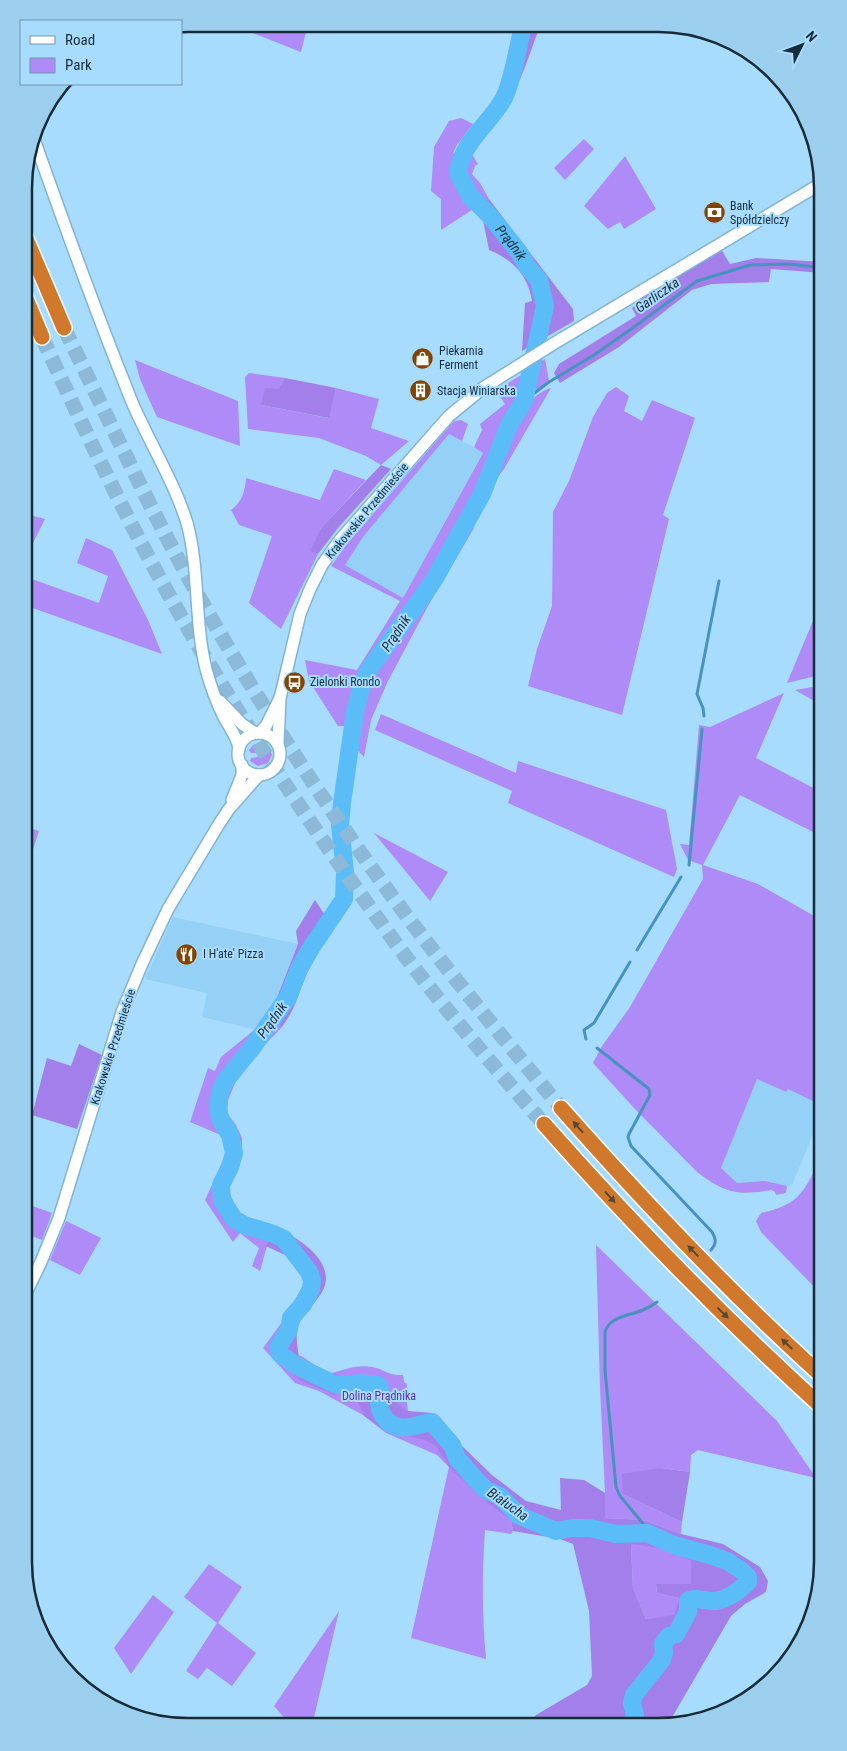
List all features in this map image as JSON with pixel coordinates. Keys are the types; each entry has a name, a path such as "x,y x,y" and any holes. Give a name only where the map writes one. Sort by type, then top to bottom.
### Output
{"highway":[{"path":"33,255 64,328"},
{"path":"33,315 42,337"},
{"path":"561,1108 698,1258 814,1368"},
{"path":"544,1124 676,1267 814,1399"}],"main road":[{"path":"38,149 105,334 138,416 186,521 196,566 204,656 210,682 222,714 237,739 238,757 242,766 252,774 269,773 278,765 281,754 278,744 272,737 257,733 242,724 216,696"},
{"name":"Krakowskie Przedmieście","path":"278,744 280,698 300,614 315,577 329,554 448,416 477,392 553,344 814,188"},
{"name":"Krakowskie Przedmieście","path":"257,733 266,726 280,698"},
{"path":"239,749 245,739 257,733"},
{"name":"Krakowskie Przedmieście","path":"229,809 242,775 242,766"},
{"name":"Krakowskie Przedmieście","path":"32,1281 59,1218 121,1015 142,964 168,909 229,809 259,775"}],"shaded area":[{"path":"513,33 537,33 509,102 492,127 470,151 461,149 497,101"},
{"path":"489,199 573,309 574,321 522,351 525,303 532,301 527,283 518,269 505,258 489,250 482,215 475,207"},
{"path":"721,249 730,264 756,258 814,261 814,272 771,269 769,282 711,284 692,290 619,347 560,383 554,373 559,364 636,316 632,308 647,294"},
{"path":"285,378 336,388 329,418 261,405 265,388 278,389"},
{"path":"449,434 483,452 403,598 345,565 363,537"},
{"path":"381,465 391,469 338,528 318,554 310,551 321,528"},
{"path":"315,900 333,927 314,958 293,1009 282,1027 269,1018 298,944 296,931"},
{"path":"173,917 298,944 269,1018 253,1029 202,1017 207,993 145,979"},
{"path":"79,1044 102,1055 77,1129 32,1115 47,1058 71,1066"},
{"path":"757,1079 786,1092 788,1088 814,1101 814,1132 792,1185 787,1186 765,1181 737,1183 721,1168"},
{"path":"276,1226 303,1243 319,1259 324,1268 326,1278 324,1288 300,1322 297,1331 297,1342 299,1358 309,1365 341,1376 335,1395 299,1380 279,1358 274,1345 286,1315 304,1284 303,1272 287,1256 266,1246"},
{"path":"393,1396 400,1406 408,1411 433,1413 439,1416 462,1446 492,1475 526,1501 561,1510 560,1478 584,1480 605,1493 605,1518 643,1520 681,1534 723,1544 760,1567 768,1581 766,1592 745,1604 731,1616 672,1717 533,1718 587,1685 592,1676 589,1611 573,1544 560,1539 513,1531 511,1521 482,1498 449,1467 437,1447 425,1440 384,1430 364,1416 358,1402","holes":["631,1544 660,1548 691,1560 691,1584 656,1584 657,1593 679,1598 674,1615 646,1619 633,1588"]},
{"path":"661,1468 690,1472 682,1522 623,1494 622,1474"}],"green space":[{"path":"253,33 306,33 301,52"},
{"path":"461,118 473,124 453,153 457,156 461,149 470,151 478,164 475,166 472,174 480,183 489,199 441,230 441,199 431,191 434,147 449,121"},
{"path":"584,139 594,149 565,180 554,168"},
{"path":"625,156 656,209 624,229 620,222 608,229 584,206"},
{"path":"545,359 549,381 534,391 534,366"},
{"path":"135,360 238,401 240,446 157,417 140,379"},
{"path":"249,373 285,378 278,389 261,405 328,418 336,388 379,399 371,428 409,441 381,465 366,456 319,438 248,429 245,377"},
{"path":"525,373 524,388 518,406 453,536 428,577 364,667 357,681 346,726 338,726 309,681 305,660 357,670 400,601 331,566 346,545 454,421 461,420 468,424 462,441 449,434 363,537 345,565 403,598 483,453 474,447 482,430 480,424 505,404 496,391"},
{"path":"616,387 629,396 624,411 642,421 652,400 695,418 663,515 669,519 622,715 528,686 537,649 552,606 553,512 569,481 593,417 607,393"},
{"path":"551,388 504,469 497,478 493,477 514,425 530,401 540,393"},
{"path":"334,469 366,480 321,528 311,551 318,554 281,629 249,603 272,536 239,525 231,510 238,504 242,496 246,478 320,500"},
{"path":"33,516 45,519 33,544"},
{"path":"470,526 474,528 428,606 388,681 371,720 364,757 354,746 362,700 370,676 437,582"},
{"path":"86,538 112,550 148,620 162,654 33,608 33,579 99,603 108,576 77,563"},
{"path":"814,618 814,676 787,683"},
{"path":"814,687 814,701 795,690"},
{"path":"784,693 756,758 814,788 814,832 740,795 703,865 758,884 814,916 814,1102 788,1089 786,1092 757,1079 721,1168 737,1183 765,1181 787,1186 786,1193 776,1195 772,1190 749,1193 724,1189 697,1172 593,1063 602,1046 630,1007 703,879 702,865 688,860 680,844 689,845 699,725 710,727"},
{"path":"381,714 516,773 518,761 666,810 677,869 674,877 508,803 512,791 375,730"},
{"path":"260,743 269,747 272,755 268,763 258,766 250,761 251,758 258,757 257,753 251,753 249,750 253,745"},
{"path":"33,829 39,831 33,851"},
{"path":"374,833 448,872 430,901"},
{"name":"Dolina Prądnika","path":"269,1018 282,1027 238,1076 228,1100 227,1113 236,1125 242,1138 242,1153 239,1166 229,1182 229,1191 237,1211 253,1220 276,1226 314,1261 320,1272 320,1291 281,1348 303,1357 328,1374 366,1366 403,1375 404,1382 407,1384 408,1411 405,1409 405,1412 436,1418 470,1462 524,1503 551,1515 571,1511 600,1524 643,1525 758,1567 756,1586 749,1594 706,1617 689,1632 683,1647 663,1668 638,1713 638,1718 542,1718 590,1688 624,1690 638,1685 650,1655 664,1645 669,1638 670,1618 672,1616 646,1619 633,1588 631,1544 637,1544 612,1538 540,1534 486,1500 511,1521 513,1531 511,1534 485,1530 483,1595 486,1659 411,1638 449,1467 437,1455 386,1433 363,1415 319,1391 295,1383 263,1348 305,1291 308,1279 293,1257 267,1246 260,1271 252,1266 259,1248 240,1233 233,1242 205,1200 226,1154 223,1136 190,1122 208,1068 215,1071 221,1057","holes":["691,1560 731,1577 721,1587 708,1591 675,1614 679,1598 657,1593 656,1585 691,1584"]},
{"path":"814,1171 814,1287 761,1232 756,1221 761,1213 791,1202 807,1184"},
{"path":"32,1206 52,1213 42,1240 32,1236"},
{"path":"66,1221 101,1238 80,1275 50,1260"},
{"path":"596,1245 777,1421 814,1478 698,1450 691,1455 690,1472 661,1468 623,1494 682,1522 681,1534 643,1520 605,1518"},
{"path":"209,1564 242,1587 218,1623 256,1653 232,1686 207,1668 198,1679 186,1671 217,1623 184,1597"},
{"path":"153,1595 174,1612 131,1674 114,1648"},
{"path":"339,1611 314,1718 284,1718 274,1706"}],"waterway":[{"name":"Prądnik","path":"522,33 513,73 504,98 470,142 458,173 470,196 491,217 539,280 545,306 524,401 509,425 482,494 435,578 370,668 363,682 355,712 340,825 345,872 344,899 311,948 299,969 288,997 252,1048 225,1081 220,1092 218,1109 221,1120 230,1135 234,1153 230,1167 221,1185 222,1200 234,1219 244,1225 284,1239 309,1272 312,1280 311,1289 304,1303 291,1318 289,1330 278,1347 280,1354 297,1366 334,1384 352,1385 358,1383 378,1385 380,1388 380,1409 385,1419 398,1427 412,1427 432,1422 452,1445 457,1458 476,1480 486,1490 500,1496 518,1515 556,1531 572,1528 590,1528 616,1534 647,1533 674,1545 727,1561 748,1577 748,1582 745,1585 734,1594 725,1598 716,1601 694,1599 688,1601 688,1612 676,1634 669,1636 663,1644 664,1653 661,1661 634,1695 632,1703 634,1718"},
{"name":"Garliczka","path":"524,401 549,382 594,355 697,281 750,265 789,264 814,267"},
{"path":"704,716 697,694 719,581"},
{"path":"689,865 702,729"},
{"path":"637,950 681,877"},
{"path":"586,1039 584,1030 594,1023 630,962"},
{"path":"597,1048 649,1089 650,1095 628,1137 631,1146 712,1232 715,1241 711,1250"},
{"path":"651,1533 620,1496 616,1487 605,1370 605,1332 611,1323 621,1317 643,1310 657,1302"}],"tunnel":[{"path":"64,328 180,562 272,720 352,841 409,919 561,1108"},
{"path":"42,337 137,536 202,652 246,724 316,830 407,959 464,1030 544,1124"}],"place":[{"name":"Bank Spółdzielczy","path":"714,213"},
{"name":"Piekarnia Ferment","path":"423,358"},
{"name":"Stacja Winiarska","path":"421,391"},
{"name":"Zielonki Rondo","path":"294,682"},
{"name":"I H'ate' Pizza","path":"187,954"}],"water label":[{"name":"Białucha","path":"508,1504"}]}
